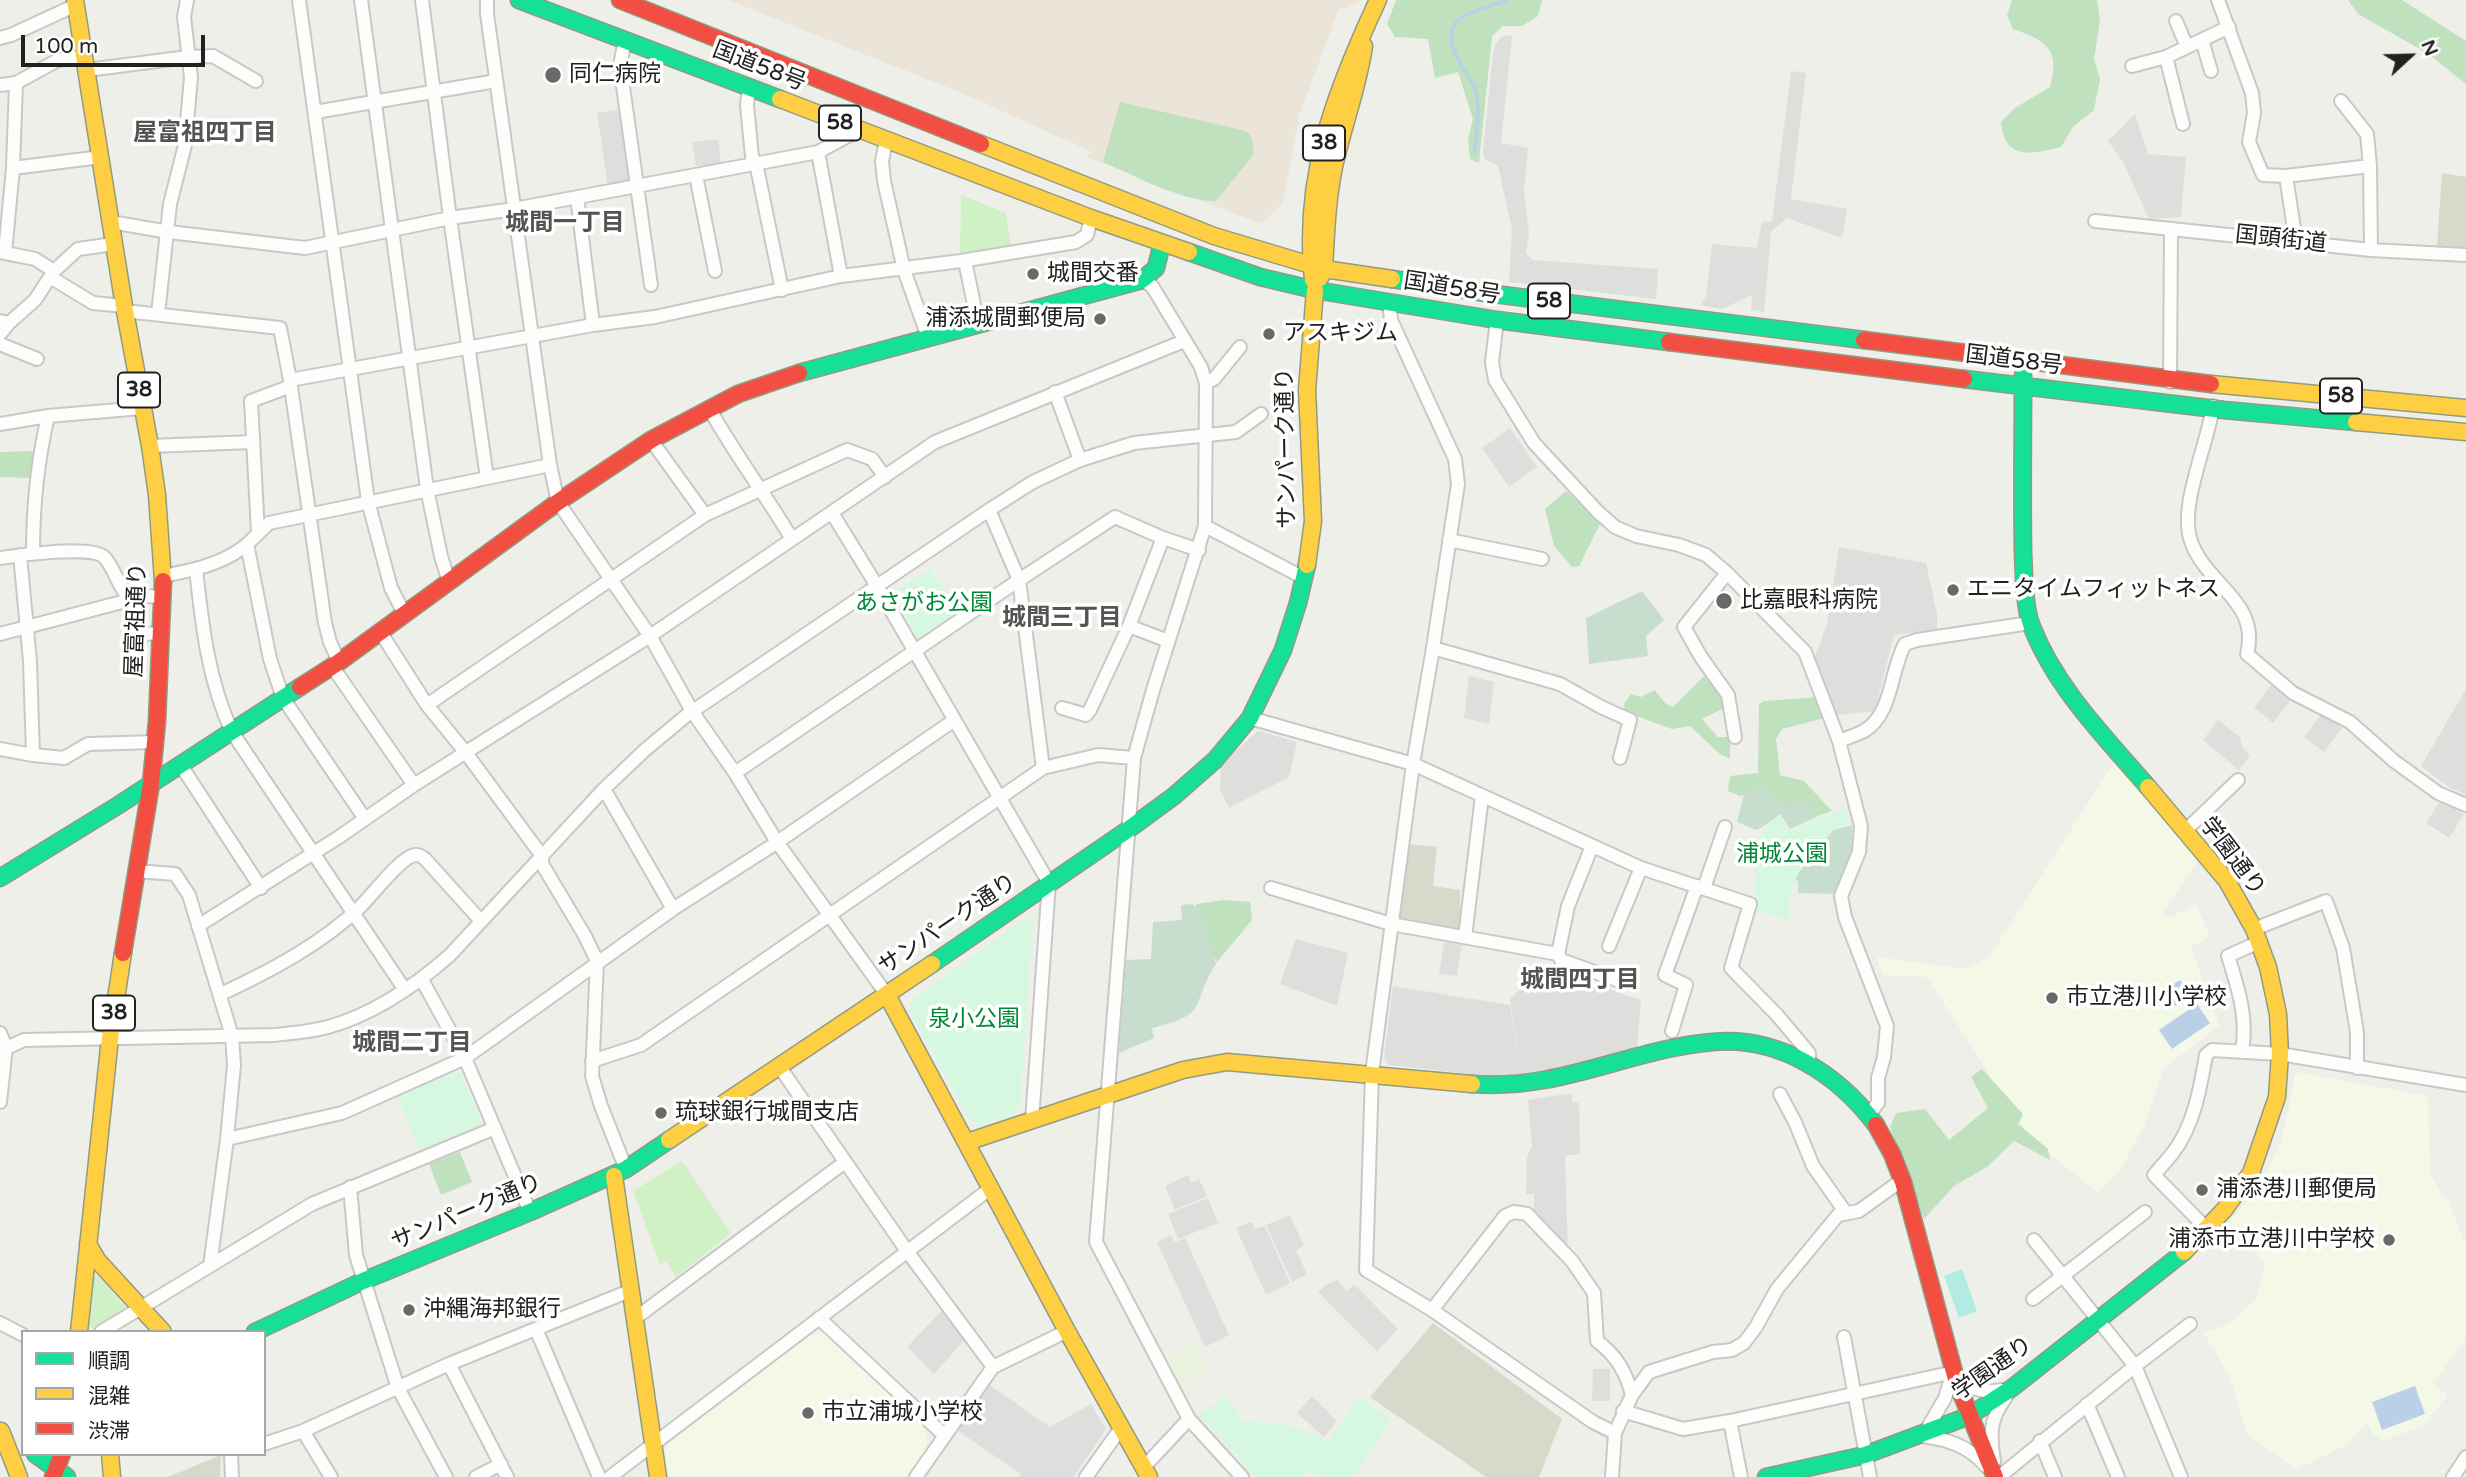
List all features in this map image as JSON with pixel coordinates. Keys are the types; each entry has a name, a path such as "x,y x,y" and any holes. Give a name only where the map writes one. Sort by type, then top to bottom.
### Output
{"main road":[{"name":"国道58号","path":"519,0 1091,218 1260,277 1315,290 1497,320 2023,386 2213,409 2466,432"},
{"name":"国道58号","path":"620,0 1214,236 1317,268 1486,293 2170,380 2466,408"},
{"name":"38","path":"1315,290 1334,167 1361,71 1366,26 1378,0"},
{"name":"屋富祖通り","path":"76,2 124,308 150,446 163,576 151,783 110,1038 88,1244"},
{"path":"0,878 335,664 558,502 651,440 709,408 738,394 813,368 1142,280 1156,268 1162,243"},
{"name":"サンパーク通り","path":"259,1330 363,1282 620,1172 887,995 1129,829 1174,796 1215,760 1250,718 1283,650 1304,578 1313,521 1307,410 1315,290"},
{"path":"1858,365 1861,340"},
{"name":"学園通り","path":"1766,1477 1866,1455 1922,1436 1969,1416 2012,1388 2190,1247 2207,1229 2251,1173 2277,1097 2280,1054 2275,991 2257,935 2227,881 2067,691 2043,652 2030,623 2023,563 2024,360"},
{"path":"887,995 1067,1331 1146,1472"},
{"path":"967,1142 1183,1070 1227,1062 1499,1086 1551,1081 1704,1043 1732,1041 1764,1046 1792,1055 1809,1063 1846,1090 1869,1114 1889,1146 1902,1180 1954,1372 1969,1416 1996,1477"},
{"path":"620,1172 632,1290 658,1477"},
{"name":"38","path":"79,1330 88,1244"},
{"path":"88,1244 98,1261 161,1330"},
{"path":"1,1431 21,1445"},
{"path":"1,1431 19,1477"},
{"path":"38,1456 60,1470 73,1456"},
{"path":"110,1456 113,1477"}],"street":[{"path":"158,314 170,204 185,145 191,77 184,17 187,0"},
{"path":"299,0 368,501 391,588 405,615"},
{"path":"361,0 428,489 449,582"},
{"path":"422,0 487,478"},
{"path":"487,0 550,465 558,502 650,636 692,711 735,773 777,842 887,995"},
{"path":"2218,0 2252,93 2254,113 2249,142 2263,175 2286,176 2370,166"},
{"path":"0,38 76,2"},
{"path":"2176,21 2187,47"},
{"path":"2132,66 2166,57 2228,27"},
{"path":"625,40 620,65 650,285"},
{"path":"2202,40 2211,71"},
{"path":"0,85 16,83 58,61 85,63 213,56 256,81"},
{"path":"2166,57 2183,124"},
{"path":"315,112 496,81"},
{"path":"16,83 13,168 2,252 35,259 93,303 158,314 280,328 325,623 335,664 414,785"},
{"path":"749,88 747,105 752,157 756,163 782,290"},
{"path":"2341,101 2367,134 2371,250"},
{"path":"111,222 169,232 305,248 450,218 514,209 818,152 859,130"},
{"path":"886,141 882,161 884,181 904,270 928,337"},
{"path":"818,152 841,276"},
{"path":"13,168 100,157"},
{"path":"696,175 715,271"},
{"path":"2286,176 2296,242"},
{"path":"577,197 593,325"},
{"path":"258,533 251,401 290,383 350,368 593,325 655,317 841,276 904,270 1076,242 1087,235 1091,218"},
{"name":"国頭街道","path":"2095,220 2371,250 2466,255"},
{"path":"2167,403 2170,380 2171,229"},
{"path":"0,334 4,322 35,300 52,274 78,249 114,244"},
{"path":"965,261 978,324"},
{"path":"1142,280 1152,286 1201,367 1206,383 1205,526 1134,758 1096,1242 1189,1419 1242,1477"},
{"path":"1389,302 1391,320 1455,459 1458,484 1413,764 1372,1073 1366,1270 1432,1310 1593,1422 1615,1433"},
{"path":"1497,320 1492,362 1495,380 1534,443 1597,512 1615,527 1636,536 1679,545 1715,561 1805,652 1839,741 1861,836 1859,852 1841,896 1842,907 1887,1026 1888,1037 1878,1078 1878,1103 1869,1114"},
{"path":"198,926 650,636 935,442 1184,341"},
{"path":"0,344 37,359"},
{"path":"1206,383 1213,379 1240,347"},
{"path":"2216,384 2213,409 2187,517 2190,537 2198,556 2242,608 2249,628 2247,654 2293,693 2350,722 2394,761 2438,793 2466,805"},
{"path":"1055,392 1080,460"},
{"path":"0,424 48,416 142,408"},
{"path":"709,408 726,439 763,490 792,539"},
{"path":"3,1049 24,1040 274,1035 326,1028 351,1020 422,980 450,955 604,789 692,711 989,510 1033,482 1080,460 1134,443 1236,432 1261,414"},
{"path":"33,755 26,626 26,554 38,457 48,416"},
{"path":"651,440 705,516"},
{"path":"150,446 253,442"},
{"path":"427,705 705,516 847,450 872,459 885,477"},
{"path":"163,576 196,569 241,549 269,523 550,465"},
{"path":"989,510 1019,580 1043,768"},
{"path":"832,513 1049,883 1032,1121"},
{"path":"735,773 1115,517 1199,550"},
{"path":"1205,526 1304,578"},
{"path":"1062,708 1086,715 1129,626 1163,538"},
{"path":"1449,540 1542,559"},
{"path":"247,544 270,659 283,698 365,819"},
{"path":"0,558 26,554 93,552 106,559 123,590 133,596 163,597"},
{"path":"196,569 204,639 219,704 232,732 405,990"},
{"path":"1727,573 1684,627 1728,695 1735,737"},
{"path":"0,634 122,602 133,596"},
{"path":"1839,741 1865,731 1876,722 1885,706 1898,655 1905,644 2030,623"},
{"path":"1129,626 1168,641"},
{"path":"381,633 427,705 542,856 542,864 597,961 592,1062 596,1090 620,1172"},
{"path":"135,647 144,634 161,634"},
{"path":"1433,648 1560,684 1630,720 1620,758"},
{"path":"1250,718 1413,764 1641,867 1750,904 1731,968 1809,1052 1809,1063"},
{"path":"227,1139 342,1113 465,1058 673,908 777,842 953,721"},
{"path":"0,749 64,758 88,744 155,742"},
{"path":"592,1062 641,1045 1043,768 1098,755 1134,758"},
{"path":"180,765 261,888"},
{"path":"2185,831 2238,780"},
{"path":"604,789 673,908"},
{"path":"1465,937 1482,796"},
{"path":"1672,1031 1686,985 1665,975 1725,827"},
{"path":"1592,846 1568,906 1558,954 1561,960 1617,980"},
{"path":"221,994 318,941 354,913 403,862 414,855 419,855 481,921"},
{"path":"1609,946 1641,867"},
{"path":"135,871 175,874 189,895 232,1036 234,1065 227,1139 210,1266"},
{"path":"1271,888 1391,924 1558,954"},
{"path":"2242,1051 2245,1034 2241,998 2228,956 2257,935 2326,901 2343,948 2357,1032 2357,1068"},
{"path":"422,980 465,1058 530,1212"},
{"path":"0,1033 3,1049 0,1102"},
{"path":"2207,1229 2154,1175 2173,1153 2193,1113 2206,1055 2212,1050 2280,1054 2466,1085"},
{"path":"779,1066 993,1367"},
{"path":"1780,1094 1796,1122 1813,1166 1846,1213"},
{"path":"104,1330 312,1204 495,1128"},
{"path":"637,1317 845,1162"},
{"path":"1612,1477 1615,1433 1623,1411 1649,1372 1713,1352 1732,1350 1744,1343 1777,1289 1817,1237 1838,1215 1859,1211 1902,1180"},
{"path":"350,1186 356,1255 363,1282 398,1388 446,1477"},
{"path":"610,1477 990,1188"},
{"path":"1432,1310 1505,1216 1514,1212 1527,1214 1572,1261 1594,1293 1597,1341 1613,1353 1628,1380 1632,1395"},
{"path":"2033,1299 2145,1212"},
{"path":"2034,1240 2135,1366 2181,1477"},
{"path":"266,1443 303,1431 449,1364 632,1290"},
{"path":"819,1318 944,1435"},
{"path":"0,1323 21,1334"},
{"path":"1996,1477 2190,1324"},
{"path":"536,1329 599,1477"},
{"path":"916,1477 993,1367 1067,1331"},
{"path":"1844,1337 1870,1477"},
{"path":"449,1364 507,1477"},
{"path":"1954,1372 1973,1390 1986,1392 2012,1388"},
{"path":"1623,1411 1683,1429 1954,1372"},
{"path":"1954,1372 1941,1407 1922,1436 1941,1438 1962,1447 1975,1455 1996,1477"},
{"path":"1996,1477 1992,1422 1996,1410 2012,1388"},
{"path":"2087,1404 2118,1477"},
{"path":"1146,1472 1189,1419"},
{"path":"1730,1421 1741,1477"},
{"path":"1086,1477 1121,1427"},
{"path":"303,1431 331,1477"},
{"path":"2040,1441 2055,1477"},
{"path":"232,1477 233,1456"},
{"path":"2453,1477 2466,1457"},
{"path":"476,1477 501,1464"}],"shaded area":[{"path":"728,0 1362,0 1346,8 1339,8 1299,116 1283,203 1262,224 1087,157 1092,152 962,93"},
{"path":"1506,35 1512,36 1501,143 1528,148 1524,191 1529,233 1526,253 1533,260 1658,269 1656,299 1509,282 1512,229 1498,166 1485,159 1483,151 1493,53 1496,43"},
{"path":"1791,71 1806,73 1791,199 1847,209 1842,238 1787,218 1771,232 1764,312 1751,310 1752,295 1722,309 1700,305 1706,296 1712,244 1757,248 1762,222 1772,221"},
{"path":"620,109 631,182 608,186 597,113"},
{"path":"2135,114 2148,154 2186,157 2181,217 2149,219 2124,164 2108,141"},
{"path":"718,139 721,163 696,166 692,142"},
{"path":"2442,173 2466,177 2466,248 2437,246"},
{"path":"1510,428 1537,467 1509,487 1482,448"},
{"path":"1839,547 1926,563 1937,614 1937,630 1894,635 1875,711 1837,715 1813,662 1827,624"},
{"path":"1642,591 1664,620 1646,636 1648,656 1589,664 1586,618"},
{"path":"1469,676 1494,682 1489,724 1464,718"},
{"path":"2273,682 2293,697 2273,723 2254,708"},
{"path":"2466,689 2466,795 2449,787 2421,766"},
{"path":"2322,713 2342,728 2324,752 2304,737"},
{"path":"2218,720 2240,737 2242,747 2250,755 2239,770 2203,740"},
{"path":"1258,731 1297,742 1289,777 1229,808 1220,789 1221,764"},
{"path":"2114,762 2198,860 2161,916 2170,917 2196,905 2210,936 2191,947 2219,1026 2164,1068 2145,1124 2122,1167 2098,1193 2028,1135 1927,977 1882,975 1877,957 1965,969 1990,956"},
{"path":"1762,786 1785,807 1809,802 1817,817 1790,829 1781,815 1757,830 1737,822 1744,794"},
{"path":"2441,799 2464,814 2449,838 2426,823"},
{"path":"1852,825 1852,856 1835,894 1798,893 1798,881 1790,879 1798,856 1834,830"},
{"path":"1408,844 1437,847 1433,886 1460,890 1460,929 1396,920"},
{"path":"1192,904 1199,909 1216,964 1196,1006 1183,1018 1152,1028 1154,1038 1119,1053 1126,960 1151,959 1153,922 1182,920 1181,905"},
{"path":"1296,939 1348,953 1337,1006 1280,984"},
{"path":"1444,942 1462,945 1457,976 1439,974"},
{"path":"1573,977 1641,1000 1637,1052 1544,1074 1507,1078 1388,1065 1384,1058 1393,986 1510,1005 1521,1075 1510,999 1523,986 1553,988"},
{"path":"2180,980 2190,995 2175,1006 2164,990"},
{"path":"2197,1004 2210,1023 2172,1049 2159,1030"},
{"path":"2295,1072 2428,1096 2430,1173 2443,1197 2449,1202 2466,1241 2466,1338 2433,1383 2447,1395 2425,1425 2383,1441 2374,1435 2367,1423 2345,1446 2296,1469 2247,1434 2230,1378 2204,1333 2230,1323 2257,1299 2265,1263 2229,1223 2263,1181 2280,1144"},
{"path":"1571,1093 1573,1102 1579,1103 1580,1154 1565,1156 1568,1252 1534,1216 1534,1194 1526,1194 1527,1157 1532,1146 1528,1100"},
{"path":"1188,1175 1191,1183 1199,1179 1207,1196 1175,1210 1165,1186"},
{"path":"1208,1198 1218,1223 1178,1239 1168,1214"},
{"path":"1290,1215 1304,1246 1296,1250 1307,1274 1292,1282 1266,1225"},
{"path":"1252,1222 1255,1229 1265,1226 1290,1283 1266,1295 1236,1228"},
{"path":"1171,1235 1175,1242 1185,1238 1229,1335 1205,1347 1157,1242"},
{"path":"1962,1269 1977,1311 1959,1318 1944,1276"},
{"path":"1337,1280 1347,1291 1354,1284 1398,1329 1377,1351 1318,1292"},
{"path":"946,1306 969,1335 934,1374 907,1347"},
{"path":"1433,1323 1562,1419 1539,1477 1486,1477 1370,1397"},
{"name":"市立浦城小学校","path":"822,1333 837,1341 924,1428 926,1451 910,1477 667,1477 665,1447 804,1336"},
{"path":"1196,1340 1211,1368 1181,1384 1167,1356"},
{"path":"1593,1369 1610,1369 1610,1401 1592,1401"},
{"path":"988,1384 1050,1427 1091,1404 1106,1429 1074,1477 1019,1477 1021,1474 955,1429"},
{"path":"2415,1386 2425,1414 2382,1430 2372,1402"},
{"path":"1312,1396 1337,1421 1324,1437 1297,1413"},
{"path":"219,1456 221,1456 220,1477 168,1477"}],"green space":[{"path":"1396,0 1542,0 1538,16 1522,26 1503,26 1492,36 1479,163 1470,159 1468,139 1473,119 1458,72 1435,78 1428,39 1395,37 1387,24"},
{"path":"2012,0 2097,0 2100,20 2094,59 2100,79 2094,110 2073,127 2061,147 2040,152 2022,152 2014,149 2003,135 2001,122 2015,108 2050,87 2054,64 2052,55 2042,42 2013,29 2007,15"},
{"path":"2348,0 2402,0 2466,41 2466,84 2427,53 2358,14"},
{"path":"1120,102 1246,131 1252,138 1254,154 1216,201 1188,197 1158,187 1103,162"},
{"path":"961,195 1006,213 1011,247 960,257"},
{"path":"36,451 33,478 0,477 0,452"},
{"path":"1566,491 1600,524 1579,566 1572,567 1554,546 1545,509"},
{"name":"あさがお公園","path":"930,569 959,613 918,640 889,595"},
{"path":"1704,676 1723,697 1726,707 1702,719 1718,737 1730,737 1730,759 1720,754 1690,726 1672,729 1625,712 1624,704 1631,694 1641,697 1655,690 1665,703 1673,707"},
{"path":"1818,697 1825,718 1782,729 1776,739 1780,775 1804,781 1832,811 1805,820 1760,791 1740,796 1728,791 1730,776 1758,773 1759,704 1764,701"},
{"name":"浦城公園","path":"1848,807 1848,823 1834,829 1798,874 1790,893 1790,921 1754,909 1757,837 1779,814 1789,831"},
{"path":"1224,900 1250,902 1252,920 1217,962 1194,925 1196,904"},
{"name":"泉小公園","path":"1030,915 1033,919 1020,1106 1013,1114 979,1126 970,1120 909,1011 913,999"},
{"path":"458,1068 484,1125 420,1151 396,1094"},
{"path":"1982,1069 2023,1114 2018,1124 2048,1149 2050,1160 2014,1141 1987,1167 1954,1186 1924,1219 1890,1127 1896,1113 1925,1109 1949,1140 1988,1108 1971,1077"},
{"path":"460,1152 472,1182 441,1195 429,1164"},
{"path":"682,1161 731,1233 676,1277 666,1261 660,1265 633,1191"},
{"path":"98,1276 126,1308 93,1329 87,1324 92,1278"},
{"path":"1225,1396 1243,1421 1285,1424 1329,1440 1359,1397 1391,1418 1354,1477 1319,1477 1308,1470 1302,1477 1255,1477 1199,1414"}],"waterway":[{"path":"1475,151 1477,96 1454,50 1451,37 1453,27 1468,14 1507,0"}],"traffic: fast":[{"path":"519,0 780,99"},
{"path":"799,373 1142,280 1156,268 1162,243"},
{"path":"1189,252 1260,277 1315,290 1497,320 1669,342"},
{"path":"1392,279 1864,340"},
{"path":"2023,375 2023,552 2029,619 2042,649 2068,691 2148,787"},
{"path":"1964,379 2224,410 2356,422"},
{"path":"932,964 1129,829 1174,796 1215,760 1250,718 1283,650 1307,565"},
{"path":"0,878 117,806 300,687"},
{"path":"1472,1084 1535,1081 1682,1046 1737,1042 1761,1045 1805,1062 1844,1090 1876,1125"},
{"path":"259,1330 363,1281 626,1169 669,1140"},
{"path":"1766,1477 1865,1455 1969,1416 2012,1388 2184,1252"},
{"path":"38,1456 67,1477"}],"traffic: slow":[{"path":"75,0 124,306 150,446 157,495 163,581"},
{"path":"1313,280 1312,206 1317,170 1325,136 1348,68 1378,0"},
{"path":"1320,278 1324,269 1328,205 1334,167 1364,46"},
{"path":"780,99 1091,218 1189,252"},
{"path":"981,144 1214,236 1324,269 1392,279"},
{"path":"1307,565 1313,521 1307,390 1315,290"},
{"path":"2211,384 2466,408"},
{"path":"2356,422 2466,432"},
{"path":"2148,787 2227,881 2254,929 2268,967 2278,1014 2280,1054 2277,1097 2251,1173 2224,1210 2184,1252"},
{"path":"79,1330 110,1038 123,953"},
{"path":"669,1140 932,964"},
{"path":"887,995 1067,1331 1149,1477"},
{"path":"967,1142 1183,1070 1227,1062 1472,1084"},
{"path":"614,1176 658,1477"},
{"path":"88,1244 98,1261 161,1330"},
{"path":"1,1431 19,1477"},
{"path":"110,1456 112,1477"}],"traffic: jam":[{"path":"620,0 981,144"},
{"path":"1864,340 2211,384"},
{"path":"1669,342 1964,379"},
{"path":"300,687 339,662 558,502 651,440 738,394 799,373"},
{"path":"123,953 151,784 157,721 163,581"},
{"path":"1876,1125 1903,1182 1957,1383 1995,1477"},
{"path":"53,1477 61,1456"}],"place":[{"name":"同仁病院","path":"553,75"},
{"name":"城間交番","path":"1033,274"},
{"name":"浦添城間郵便局","path":"1100,319"},
{"name":"アスキジム","path":"1269,334"},
{"name":"エニタイムフィットネス","path":"1953,590"},
{"name":"比嘉眼科病院","path":"1724,601"},
{"name":"市立港川小学校","path":"2052,998"},
{"name":"琉球銀行城間支店","path":"661,1113"},
{"name":"浦添港川郵便局","path":"2202,1190"},
{"name":"浦添市立港川中学校","path":"2389,1240"},
{"name":"沖縄海邦銀行","path":"409,1310"},
{"name":"市立浦城小学校","path":"808,1413"}],"district":[{"name":"屋富祖四丁目","path":"205,134"},
{"name":"城間一丁目","path":"565,224"},
{"name":"城間三丁目","path":"1062,619"},
{"name":"城間四丁目","path":"1580,981"},
{"name":"城間二丁目","path":"412,1044"}]}
